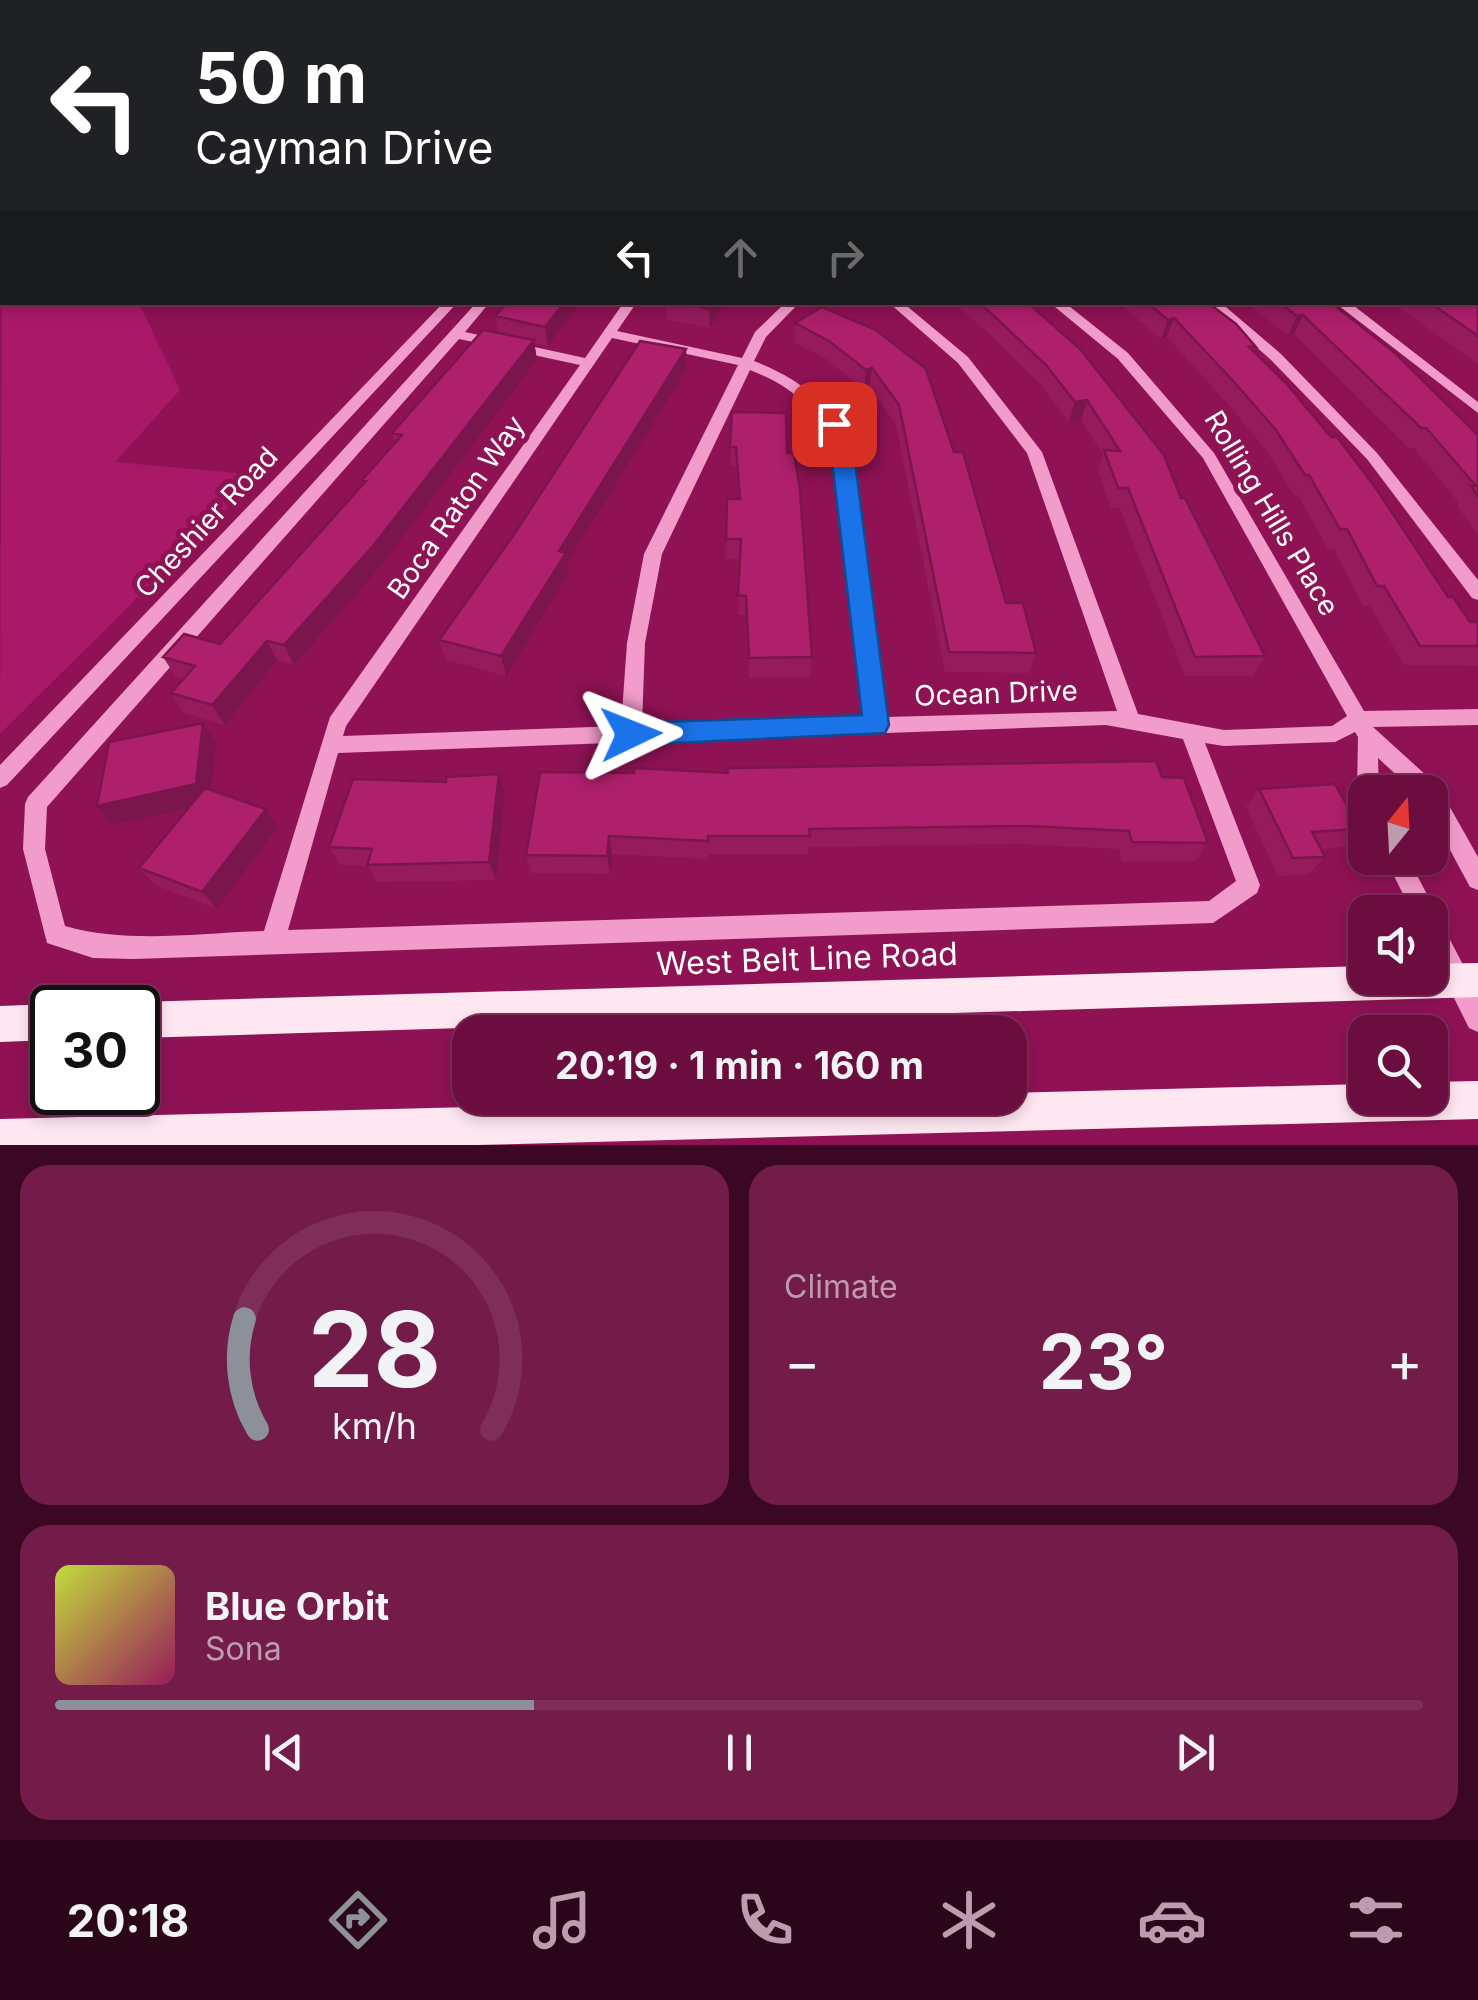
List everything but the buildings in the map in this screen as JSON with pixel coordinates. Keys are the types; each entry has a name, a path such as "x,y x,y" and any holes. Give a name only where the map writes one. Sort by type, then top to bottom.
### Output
{"main road":[{"name":"West Belt Line Road","path":"160,1019 1468,980"},
{"path":"0,1024 30,1023"},
{"path":"0,1138 1478,1100"}],"street":[{"name":"Cheshier Road","path":"0,779 449,305"},
{"path":"481,305 36,804 34,849 56,935 94,946 272,944 1213,912 1249,884 1190,730"},
{"name":"Boca Raton Way","path":"272,944 337,722 630,305"},
{"path":"631,734 636,643 652,554 760,335 791,305"},
{"path":"898,305 963,360 1034,452 1130,720"},
{"name":"Rolling Hills Place","path":"1060,305 1122,356 1209,456 1363,727 1412,775"},
{"path":"1215,305 1276,357 1372,456 1478,593"},
{"path":"1344,305 1478,409"},
{"path":"456,334 591,362"},
{"path":"610,334 778,373 808,392 834,424 843,446 876,725"},
{"name":"Ocean Drive","path":"330,745 1130,720 1224,738 1301,737 1478,717"},
{"name":"Rolling Hills Place","path":"1363,727 1367,775"},
{"name":"Rolling Hills Place","path":"1448,825 1478,879"},
{"path":"1448,951 1468,980 1478,1019"}],"shaded area":[{"path":"2,305 140,305 180,390 115,462 260,475 0,734"}],"route":[{"path":"631,734 876,725 843,446 834,424"}]}
